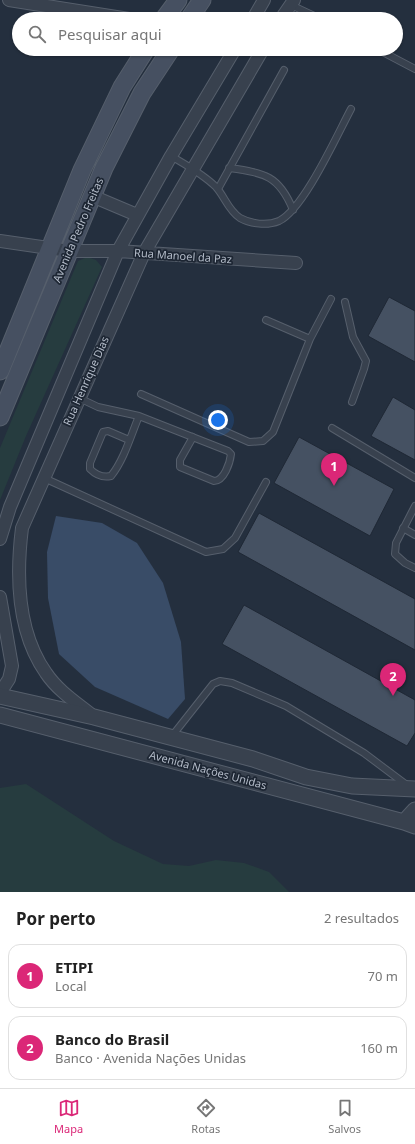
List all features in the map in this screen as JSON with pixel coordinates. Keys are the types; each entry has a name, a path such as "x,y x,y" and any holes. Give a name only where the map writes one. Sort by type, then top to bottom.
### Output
{"main road":[{"path":"169,12 178,0"},
{"path":"194,12 202,0"},
{"name":"Avenida Pedro Freitas","path":"0,371 99,133 122,87 142,56"},
{"name":"Avenida Pedro Freitas","path":"0,417 104,168 142,93 166,56"}],"street":[{"path":"9,0 85,12"},
{"path":"259,12 264,0"},
{"path":"286,12 292,2"},
{"name":"Rua Henrique Dias","path":"0,538 10,507 118,251 171,156 231,56"},
{"name":"Rua Henrique Dias","path":"94,717 63,693 46,673 30,643 20,598 18,560 22,528 144,253 259,56"},
{"path":"92,196 137,215"},
{"path":"0,241 51,249"},
{"name":"Rua Manoel da Paz","path":"51,249 69,251 118,251 296,263"},
{"path":"25,471 44,478"},
{"path":"0,598 12,666 9,679 0,693"},
{"name":"Avenida Nações Unidas","path":"0,696 94,717 171,737 331,782 352,786 414,791"},
{"name":"Avenida Nações Unidas","path":"0,715 410,824"},
{"path":"410,824 415,810"}],"lane":[{"path":"292,2 309,12"},
{"path":"390,56 415,69"},
{"path":"218,189 284,70"},
{"path":"171,156 209,180 218,189 226,205 240,218 259,224 278,221 293,210 311,184 351,109"},
{"path":"229,168 258,172 277,182 287,195 293,210"},
{"path":"141,394 249,442 263,441 273,432 310,339 331,298"},
{"path":"345,302 353,338 366,361 352,402"},
{"path":"266,320 310,339"},
{"path":"79,398 98,407 139,416 193,437 228,451 231,454 231,459 222,478 218,481 214,481 180,467 180,460 193,437"},
{"path":"129,440 108,431 103,432 90,463 90,469 94,473 104,478 111,476 116,470 129,440 139,416"},
{"path":"332,428 415,478"},
{"path":"44,478 206,552 223,549 235,538 266,482"},
{"path":"415,506 396,543 395,554 405,563 415,568"},
{"path":"403,528 415,535"},
{"path":"171,737 213,684 220,681 232,683 286,706 364,753 414,791"}],"green space":[{"path":"87,257 96,260 102,267 26,436 0,500 0,448 78,261"},
{"path":"26,784 114,841 163,864 189,866 216,860 244,863 269,872 289,892 0,892 0,788"}],"water":[{"path":"56,516 102,523 137,543 163,583 181,642 185,699 168,719 95,687 59,654 48,598 47,552"}],"building":[{"path":"389,297 415,311 415,362 368,336"},
{"path":"393,397 415,410 415,460 371,436"},
{"path":"299,437 394,489 370,536 274,483"},
{"path":"259,513 415,599 415,650 238,552"},
{"path":"244,605 415,700 415,733 407,746 222,644"}],"place":[{"name":"ETIPI","path":"334,486"},
{"name":"Banco do Brasil","path":"393,696"}]}
